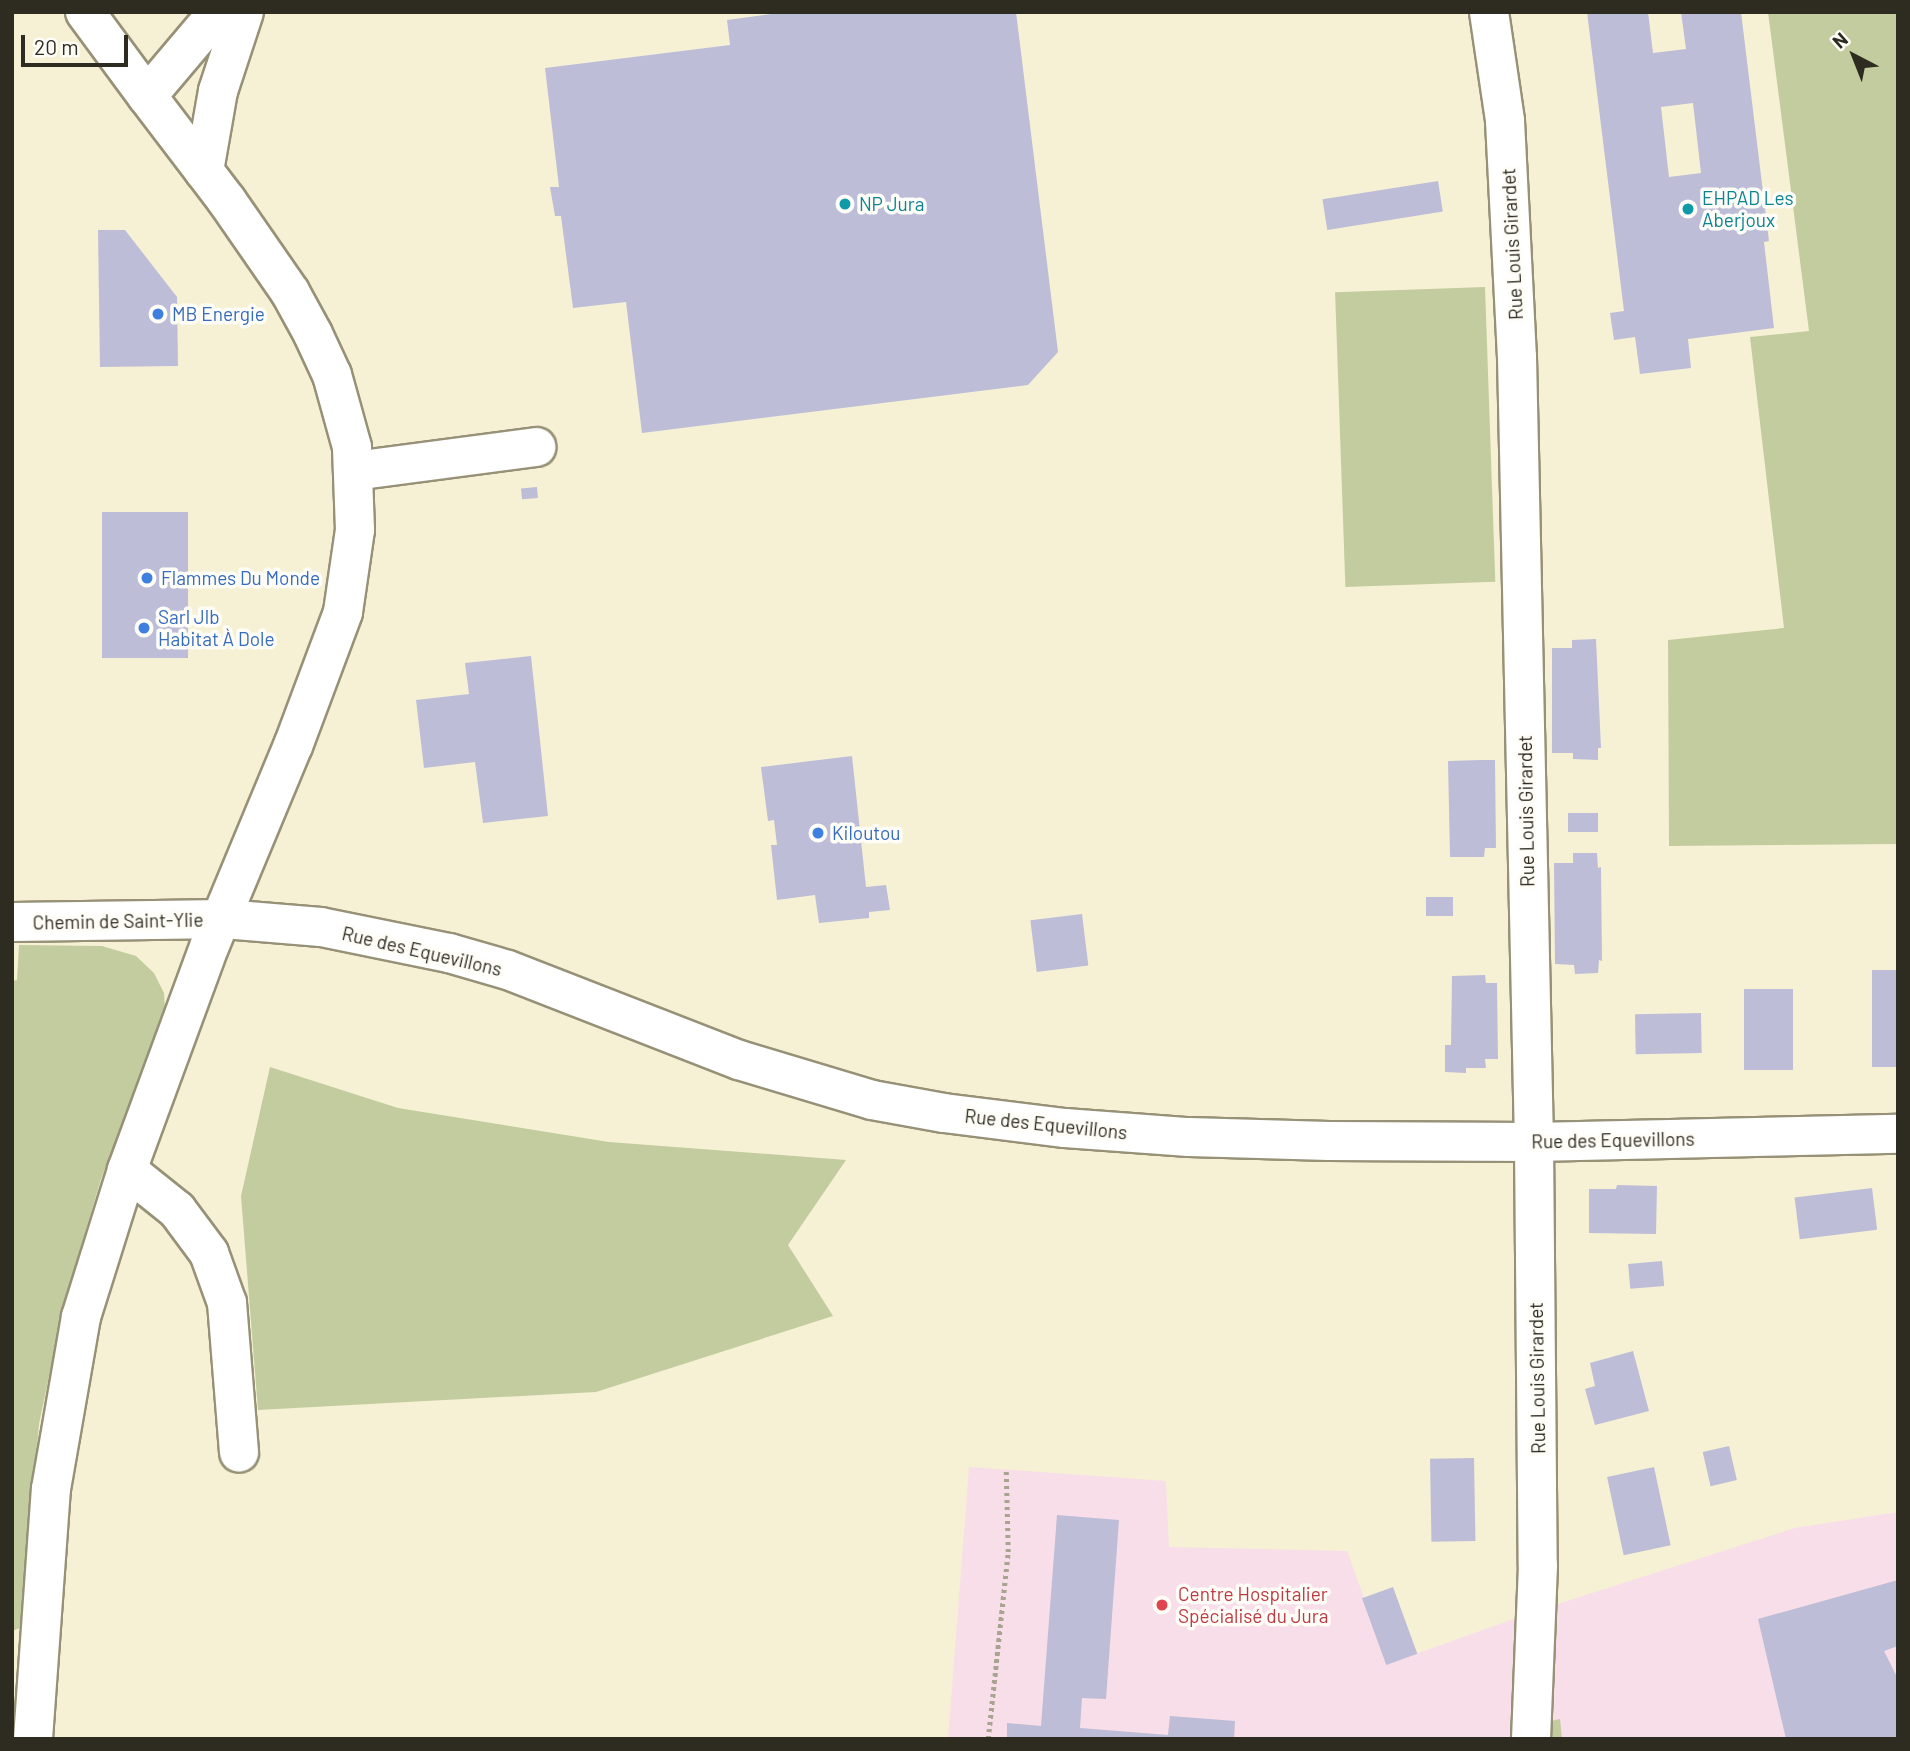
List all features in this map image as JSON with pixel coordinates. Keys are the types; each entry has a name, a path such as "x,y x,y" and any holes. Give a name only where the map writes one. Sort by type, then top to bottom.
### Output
{"street":[{"path":"33,1739 51,1489 81,1317 127,1170 210,945 224,919 231,892 293,746 343,612 355,530 354,471 344,410 332,375 313,334 290,292 85,12"},
{"path":"147,96 218,12"},
{"path":"204,171 219,91 244,12"},
{"name":"Rue Louis Girardet","path":"1489,12 1505,121 1517,357 1534,1142 1538,1565 1531,1739"},
{"path":"354,471 536,447"},
{"name":"Rue des Equevillons","path":"224,919 321,927 449,953 508,970 778,1073 872,1100 944,1114 1189,1137 1534,1142 1898,1134"},
{"name":"Chemin de Saint-Ylie","path":"12,922 224,919"},
{"path":"127,1170 177,1210 209,1253 227,1303 239,1453"}],"path":[{"path":"988,1739 1008,1552 1006,1468"}],"shaded area":[{"name":"Centre Hospitalier Spécialisé du Jura","path":"969,1467 1166,1481 1169,1547 1347,1551 1388,1664 1536,1611 1795,1528 1898,1512 1898,1739 948,1739"}],"green space":[{"path":"1768,12 1898,12 1898,844 1669,846 1668,640 1784,628 1750,337 1809,331"},
{"path":"1485,287 1495,582 1345,587 1335,292"},
{"path":"19,945 102,946 136,956 154,973 164,993 165,1010 101,1179 65,1300 39,1424 20,1628 12,1631 12,981 17,980"},
{"path":"270,1067 398,1108 609,1142 846,1160 788,1245 833,1316 596,1392 258,1410 241,1196"},
{"path":"1560,1719 1562,1739 1550,1739 1551,1721"}],"building":[{"name":"NP Jura","path":"786,12 1016,12 1058,352 1028,385 642,433 626,302 573,308 561,216 555,216 550,187 559,187 545,68 730,45 727,20"},
{"name":"EHPAD Les Aberjoux","path":"1587,12 1648,12 1653,53 1686,49 1681,12 1741,12 1769,241 1764,242 1774,328 1688,339 1691,368 1640,374 1635,337 1614,340 1610,313 1624,311","holes":["1693,103 1701,173 1669,177 1661,107"]},
{"path":"1438,181 1443,212 1327,230 1322,199"},
{"path":"98,230 125,230 177,297 178,366 100,367"},
{"path":"537,487 538,498 522,499 521,488"},
{"path":"102,512 188,512 188,658 102,658"},
{"path":"1596,639 1601,748 1598,748 1598,760 1573,759 1573,753 1552,753 1552,648 1572,648 1572,640"},
{"path":"531,656 548,816 483,823 475,762 424,768 416,700 469,694 465,663"},
{"name":"Kiloutou","path":"852,756 866,887 886,885 890,910 869,912 869,918 819,923 815,895 777,900 771,845 777,845 774,820 768,821 761,767"},
{"path":"1495,760 1496,848 1485,848 1484,857 1450,857 1448,761"},
{"path":"1568,813 1598,813 1598,832 1568,832"},
{"path":"1573,853 1597,853 1598,868 1601,867 1602,961 1599,960 1598,973 1575,974 1574,965 1555,964 1554,863 1573,863"},
{"path":"1426,897 1453,897 1453,916 1426,916"},
{"path":"1082,914 1088,966 1037,972 1030,920"},
{"path":"1872,970 1898,970 1898,1067 1872,1067"},
{"path":"1485,975 1486,983 1497,983 1498,1059 1485,1059 1486,1068 1466,1068 1466,1073 1445,1072 1445,1045 1451,1045 1452,976"},
{"path":"1744,989 1793,989 1793,1070 1744,1070"},
{"path":"1701,1013 1702,1053 1636,1054 1635,1014"},
{"path":"1617,1185 1657,1186 1656,1234 1589,1233 1589,1189 1616,1189"},
{"path":"1872,1188 1877,1230 1800,1239 1795,1198"},
{"path":"1662,1261 1664,1286 1630,1289 1628,1264"},
{"path":"1633,1351 1649,1411 1595,1425 1585,1389 1595,1386 1590,1363"},
{"path":"1729,1446 1737,1480 1711,1486 1703,1452"},
{"path":"1474,1458 1475,1541 1431,1542 1430,1459"},
{"path":"1654,1467 1671,1545 1624,1555 1607,1477"},
{"path":"1057,1515 1119,1520 1106,1699 1082,1698 1080,1728 1168,1735 1170,1716 1235,1721 1234,1739 1007,1739 1007,1723 1041,1726"},
{"path":"1898,1580 1898,1646 1884,1651 1898,1679 1898,1739 1786,1739 1758,1619"},
{"path":"1393,1587 1417,1654 1386,1665 1362,1598"}],"place":[{"name":"NP Jura","path":"845,204"},
{"name":"EHPAD Les Aberjoux","path":"1688,209"},
{"name":"MB Energie","path":"158,314"},
{"name":"Flammes Du Monde","path":"147,578"},
{"name":"Sarl Jlb Habitat À Dole","path":"144,628"},
{"name":"Kiloutou","path":"818,833"},
{"name":"Centre Hospitalier Spécialisé du Jura","path":"1162,1605"}]}
